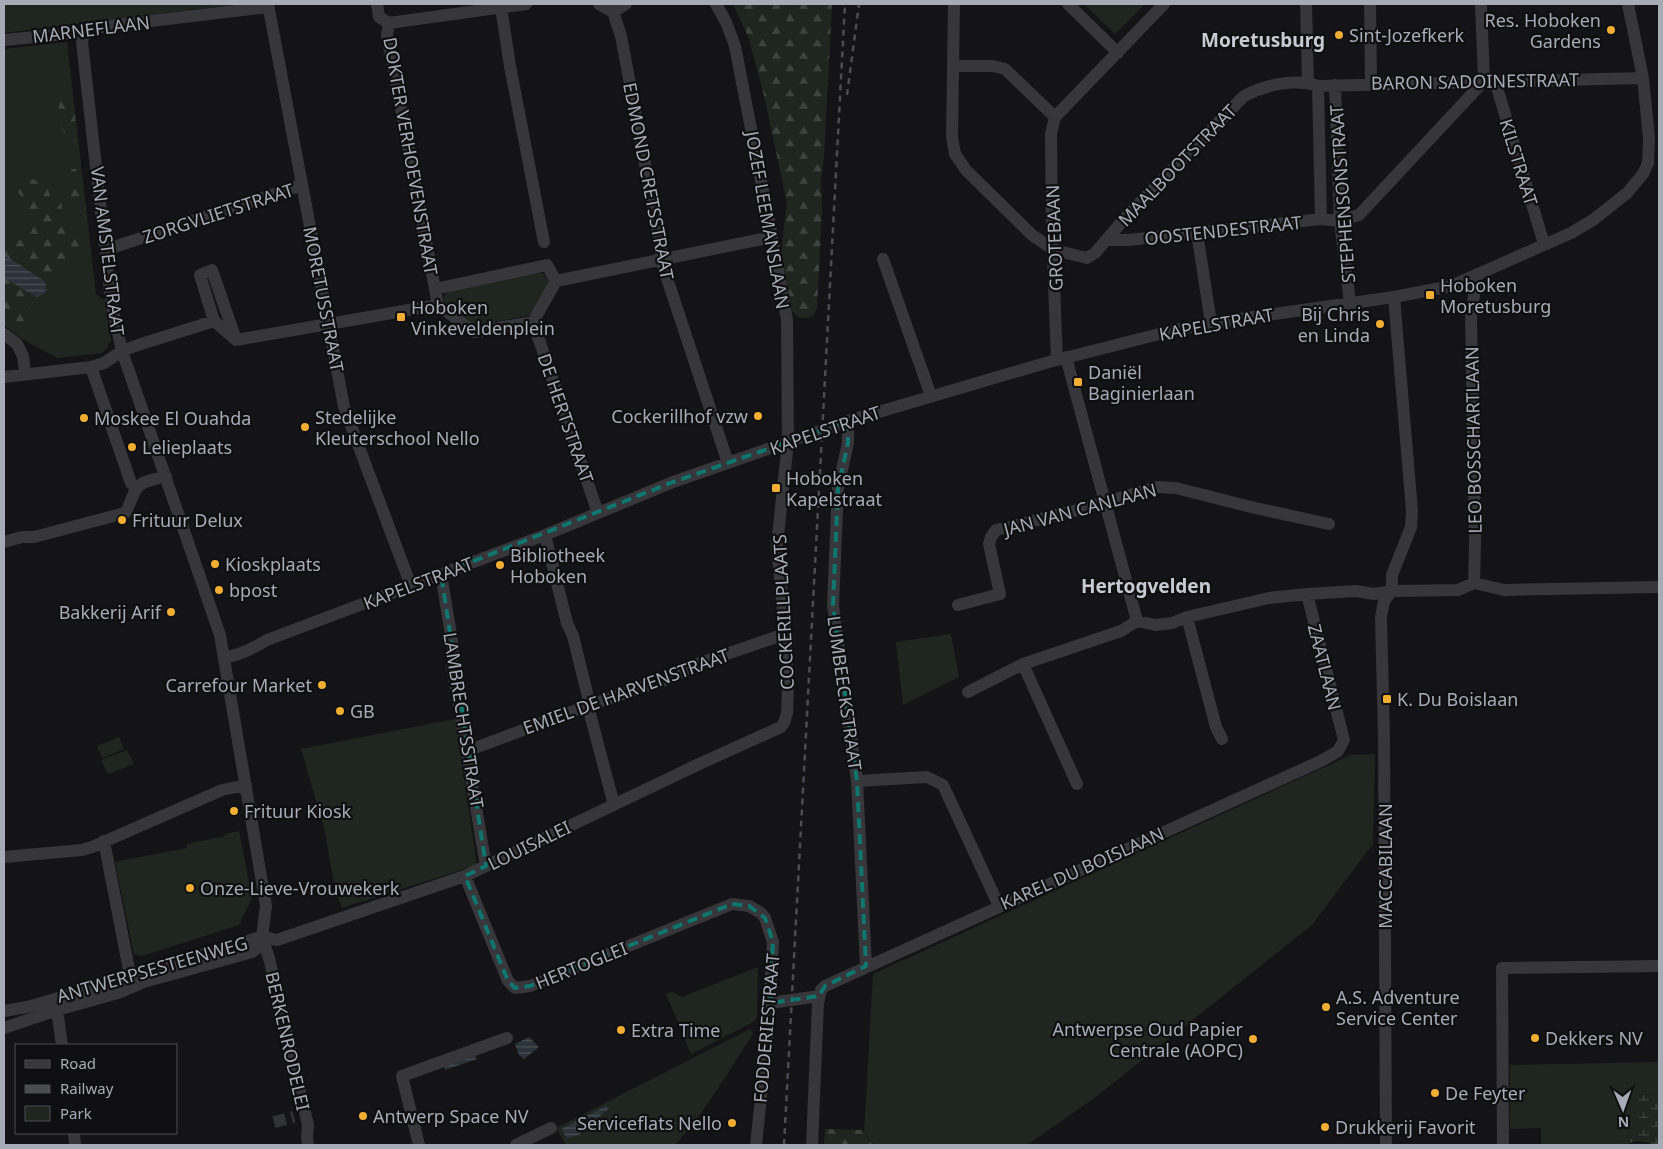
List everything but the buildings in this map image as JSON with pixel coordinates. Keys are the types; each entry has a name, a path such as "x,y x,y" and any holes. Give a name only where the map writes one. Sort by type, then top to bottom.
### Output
{"street":[{"path":"377,4 379,17 389,23 476,7 526,4"},
{"path":"599,4 613,12 626,4"},
{"name":"JOZEF LEEMANSLAAN","path":"716,4 726,22 735,46 787,320 788,442"},
{"path":"954,4 952,137 955,154 975,180 1032,235 1054,250"},
{"path":"1068,4 1118,53"},
{"path":"954,66 993,66 1005,69 1055,117 1164,4"},
{"name":"STEPHENSONSTRAAT","path":"1306,4 1321,219"},
{"path":"1370,4 1371,84"},
{"name":"KILSTRAAT","path":"1481,4 1489,81 1544,244"},
{"path":"1628,4 1642,78"},
{"name":"MARNEFLAAN","path":"4,40 86,32 92,28 268,5"},
{"name":"MORETUSSTRAAT","path":"268,5 344,407 411,586"},
{"path":"501,7 517,105 544,242"},
{"name":"EDMOND CRETSSTRAAT","path":"613,12 623,46 662,249 661,260 728,463"},
{"name":"DOKTER VERHOEVENSTRAAT","path":"389,23 387,35 438,305"},
{"name":"VAN AMSTELSTRAAT","path":"86,32 82,42 111,301 122,351 164,470"},
{"name":"BARON SADOINESTRAAT","path":"1313,84 1642,78"},
{"name":"KAPELSTRAAT","path":"224,658 545,535 673,482 848,420 1062,358 1211,322 1350,303 1451,286 1571,233 1593,220 1628,193 1643,174 1650,151 1642,78"},
{"path":"1340,221 1359,215 1489,81"},
{"name":"MAALBOOTSTRAAT","path":"1054,250 1086,258 1095,252 1127,216 1244,96 1268,85 1313,84"},
{"name":"STEPHENSONSTRAAT","path":"1335,85 1340,221 1350,303"},
{"name":"GROTEBAAN","path":"1055,117 1051,134 1052,233 1062,358"},
{"name":"ZORGVLIETSTRAAT","path":"105,250 302,185"},
{"name":"OOSTENDESTRAAT","path":"1107,240 1128,240 1321,219 1340,221"},
{"path":"1198,233 1211,322"},
{"path":"236,340 438,305 474,332 533,322 556,281 772,237"},
{"path":"883,259 931,396"},
{"path":"435,289 547,265 556,281"},
{"path":"212,270 236,340 214,321 200,275 212,270"},
{"path":"1451,286 1474,297 1478,274"},
{"name":"MACCABILAAN","path":"1386,1145 1384,738 1381,617 1384,601 1392,591 1392,575 1411,527 1412,511 1394,296"},
{"name":"LEO BOSSCHARTLAAN","path":"1474,297 1471,316 1474,583"},
{"path":"4,377 25,373 91,367 104,363 122,351 214,321"},
{"name":"DE HERTSTRAAT","path":"533,322 598,513"},
{"path":"4,334 18,344 23,356 25,373"},
{"path":"1062,358 1104,501 1136,621"},
{"path":"91,367 131,484 136,488"},
{"name":"LUMBEECKSTRAAT","path":"848,420 848,443 838,488 833,605 857,780 866,966"},
{"name":"COCKERILLPLAATS","path":"784,723 787,713 788,686 777,545 788,442"},
{"path":"4,542 125,513 129,508 136,488 164,470 216,622 224,658 266,906 262,937"},
{"name":"JAN VAN CANLAAN","path":"958,606 1000,594 989,544 996,530 1080,509 1157,486 1329,524"},
{"path":"545,535 567,623 573,636 590,705 590,714 614,805"},
{"name":"LAMBRECHTSSTRAAT","path":"441,574 453,647 452,666 486,866"},
{"path":"968,692 1023,664 1121,631 1136,621 1156,625 1269,598 1356,591 1374,594 1392,591 1458,590 1474,583 1504,590 1659,587"},
{"name":"ZAATLAAN","path":"1307,594 1344,740"},
{"path":"1187,617 1216,727 1222,739"},
{"name":"EMIEL DE HARVENSTRAAT","path":"467,751 590,705 673,677 689,667 785,634"},
{"path":"1023,664 1077,784"},
{"name":"LOUISALEI","path":"262,937 278,940 465,876 781,727 784,723"},
{"name":"KAREL DU BOISLAAN","path":"819,996 825,986 866,966 1323,760 1338,751 1344,740"},
{"path":"857,780 927,776 943,785 999,906"},
{"path":"4,857 82,850 222,790 246,785"},
{"path":"104,841 130,975"},
{"name":"HERTOGLEI","path":"465,876 508,982 515,988 530,986 732,904 749,906 761,913"},
{"name":"FODDERIESTRAAT","path":"756,1145 770,1003 773,942 765,918 761,913"},
{"name":"ANTWERPSESTEENWEG","path":"4,1011 26,1007 262,937 262,945 252,952 144,982 118,993 57,1010 4,1028"},
{"name":"BERKENRODELEI","path":"262,937 269,958 308,1124 308,1145"},
{"path":"1504,1145 1502,968 1659,966"},
{"path":"770,1003 819,996 812,1145"},
{"path":"57,1010 62,1044"},
{"path":"419,1145 402,1076 507,1038"},
{"path":"516,1145 551,1128"}],"highlighted area":[{"path":"848,421 848,443 838,488 833,605 857,781 866,966 825,986 819,996 770,1003 773,942 765,918 749,906 732,904 530,986 515,988 508,981 465,876 486,866 441,574 673,482"}],"green space":[{"path":"4,4 238,4 4,33"},
{"path":"733,4 832,4 824,157 821,179 822,211 817,308 813,316 807,318 799,318 792,311 781,252 787,203 763,91 748,36"},
{"path":"1084,4 1145,4 1115,34"},
{"path":"67,42 96,294 105,301 111,342 108,343 108,347 102,353 57,358 22,339 4,325 4,49"},
{"path":"65,99 73,101 78,140 69,142 59,118 60,101"},
{"path":"69,169 76,169 77,173 81,172 86,211 68,214"},
{"path":"23,174 47,187 54,207 61,203 70,231 81,253 63,268 45,293 46,285 43,280 4,255 4,246 14,239 25,240 31,233 33,225 33,219 28,207 14,187"},
{"path":"537,272 546,276 550,285 532,315 469,325 444,303 444,296 448,291"},
{"path":"4,278 27,293 42,296 34,301 30,307 27,341 4,325"},
{"path":"951,634 959,677 903,705 896,642"},
{"path":"455,719 477,865 342,908 335,888 324,828 301,749"},
{"path":"119,737 124,749 102,758 97,746"},
{"path":"127,750 134,764 108,774 101,760"},
{"path":"1375,754 1373,844 1312,925 1097,1096 1027,1145 874,1145 864,1132 873,974 1351,755"},
{"path":"239,831 252,898 239,925 142,956 134,954 115,862 187,848 187,844"},
{"path":"758,967 757,1016 755,1021 691,1054 666,994 672,992 682,997"},
{"path":"750,1029 753,1034 726,1077 697,1119 675,1145 566,1145 556,1128"},
{"path":"1659,1062 1659,1094 1638,1095 1638,1137 1605,1145 1541,1145 1541,1128 1510,1129 1510,1065"},
{"path":"1659,1094 1659,1145 1637,1141 1621,1145 1605,1145 1638,1137 1638,1095"},
{"path":"825,1129 862,1130 873,1145 824,1145"}],"shaded area":[{"path":"4,255 43,280 46,285 45,293 37,297 4,278"},
{"path":"529,1037 539,1047 524,1059 519,1055 515,1044"},
{"path":"474,1053 477,1059 445,1070 443,1065"},
{"path":"606,1106 609,1108 579,1135 567,1138 562,1130 563,1128"}],"tunnel":[{"path":"274,1122 294,1117"}],"railway":[{"path":"784,1145 845,4"},
{"path":"847,95 859,4"}],"place":[{"name":"Res. Hoboken Gardens","path":"1611,30"},
{"name":"Sint-Jozefkerk","path":"1339,35"},
{"name":"Hoboken Moretusburg","path":"1430,295"},
{"name":"Hoboken Vinkeveldenplein","path":"401,317"},
{"name":"Bij Chris en Linda","path":"1380,324"},
{"name":"Daniël Baginierlaan","path":"1078,382"},
{"name":"Cockerillhof vzw","path":"758,416"},
{"name":"Moskee El Ouahda","path":"84,418"},
{"name":"Stedelijke Kleuterschool Nello","path":"305,427"},
{"name":"Lelieplaats","path":"132,447"},
{"name":"Hoboken Kapelstraat","path":"776,488"},
{"name":"Frituur Delux","path":"122,520"},
{"name":"Kioskplaats","path":"215,564"},
{"name":"Bibliotheek Hoboken","path":"500,565"},
{"name":"bpost","path":"219,590"},
{"name":"Bakkerij Arif","path":"171,612"},
{"name":"Carrefour Market","path":"322,685"},
{"name":"K. Du Boislaan","path":"1387,699"},
{"name":"GB","path":"340,711"},
{"name":"Frituur Kiosk","path":"234,811"},
{"name":"Onze-Lieve-Vrouwekerk","path":"190,888"},
{"name":"A.S. Adventure Service Center","path":"1326,1007"},
{"name":"Extra Time","path":"621,1030"},
{"name":"Dekkers NV","path":"1535,1038"},
{"name":"Antwerpse Oud Papier Centrale (AOPC)","path":"1253,1039"},
{"name":"De Feyter","path":"1435,1093"},
{"name":"Antwerp Space NV","path":"363,1116"},
{"name":"Serviceflats Nello","path":"732,1123"},
{"name":"Drukkerij Favorit","path":"1325,1127"}],"district":[{"name":"Moretusburg","path":"1263,40"},
{"name":"Hertogvelden","path":"1146,586"}]}
